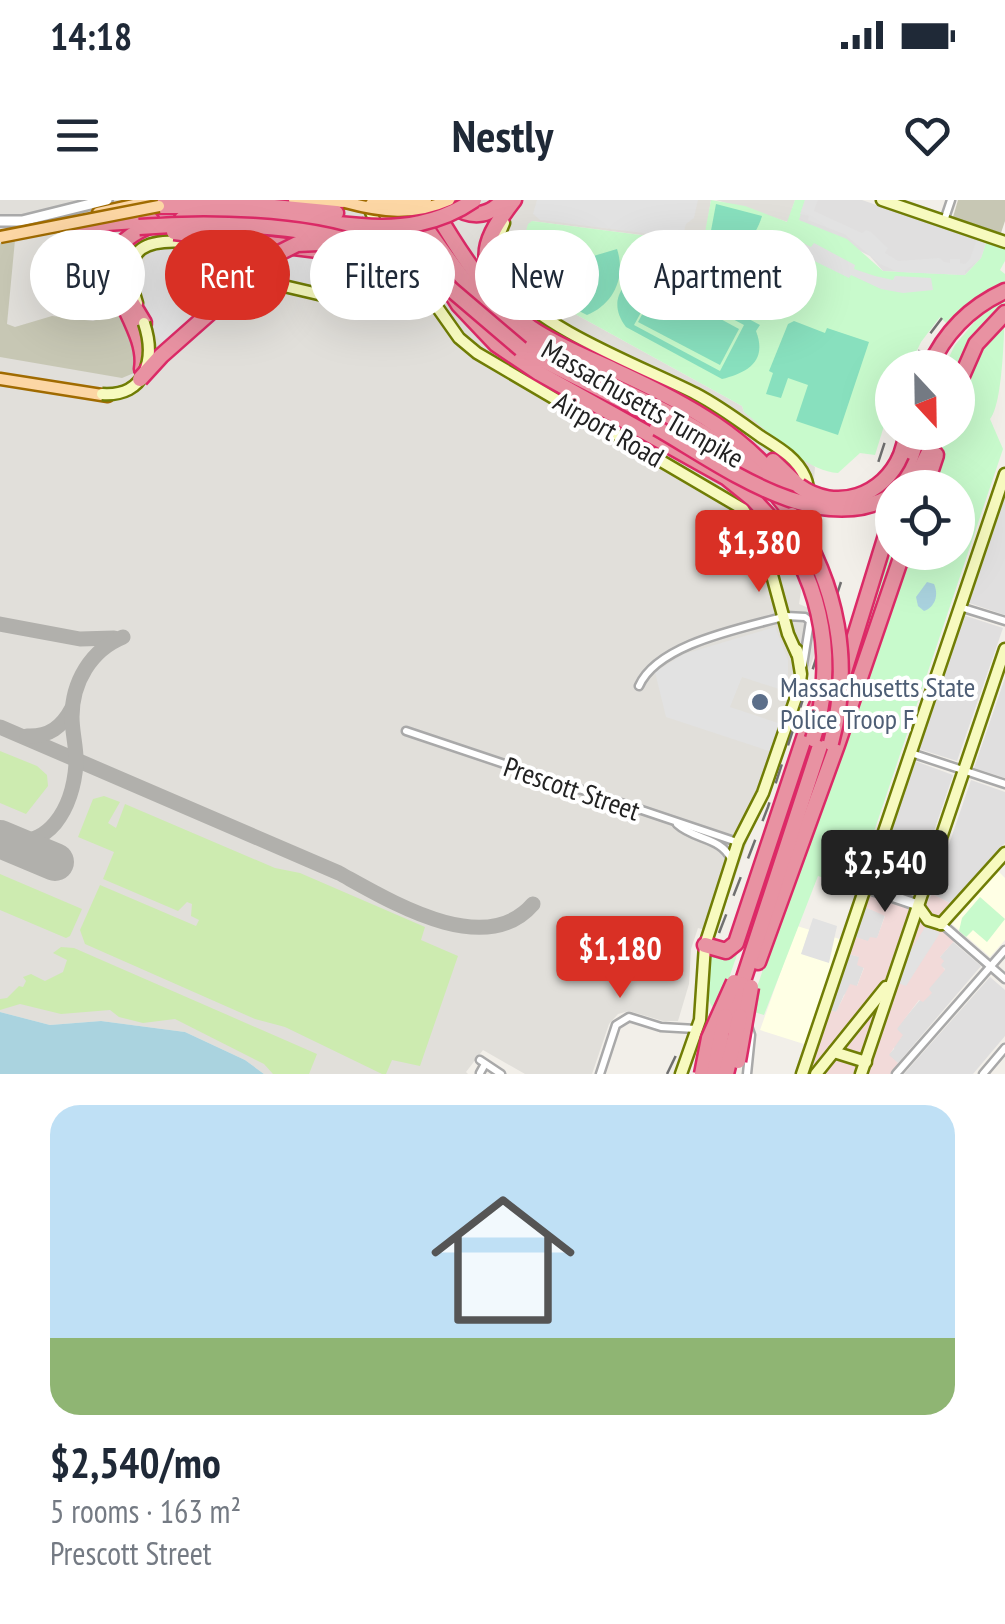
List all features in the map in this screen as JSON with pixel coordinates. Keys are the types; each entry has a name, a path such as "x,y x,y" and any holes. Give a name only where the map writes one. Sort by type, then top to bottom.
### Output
{"highway":[{"name":"Massachusetts Turnpike","path":"394,200 454,298 491,340 538,373 728,478 757,502 788,517"},
{"name":"Massachusetts Turnpike","path":"406,200 470,288 499,318 534,343 712,436 757,473 788,517 800,562 824,603 841,644 842,674 834,744 811,817 743,982"},
{"path":"430,200 476,274 519,319 545,337 692,403 738,430 812,495 830,500 858,497 884,482 903,450"},
{"path":"448,200 460,211 478,215 494,209 503,200"},
{"path":"38,225 247,217 404,226 456,211 474,200"},
{"path":"515,200 488,239 486,256 492,275 536,324 594,360"},
{"path":"153,202 284,207 366,230"},
{"path":"145,231 172,219"},
{"path":"38,225 206,225 310,236"},
{"path":"139,227 310,248"},
{"path":"139,379 285,249 310,242"},
{"path":"942,350 955,332 1005,294"},
{"path":"455,295 521,349 763,488 797,502 849,510 875,504"},
{"path":"974,350 1005,313"},
{"path":"130,320 144,358 139,379"},
{"path":"948,350 955,332"},
{"path":"142,347 149,352 160,349"},
{"path":"556,368 583,378 707,445 750,482 788,517 830,572 824,603"},
{"path":"664,392 746,446 774,475 788,517"},
{"path":"705,945 727,950 736,943 806,732 875,563"},
{"path":"716,1074 875,570"},
{"path":"834,744 897,570"},
{"name":"Massachusetts Turnpike","path":"743,982 821,711 824,603"},
{"path":"742,1066 743,982"},
{"path":"702,1074 710,1034 743,982"},
{"path":"726,1074 743,982"}],"main road":[{"path":"0,237 132,205 193,200"},
{"path":"294,200 396,205 430,200"},
{"path":"364,200 379,230"},
{"path":"373,200 387,216 392,230"},
{"path":"340,201 398,212 421,210 448,200"},
{"path":"515,200 500,231 496,251 500,270 513,290 571,333 716,405 788,455 799,467 809,496 806,536 787,558 770,563"},
{"path":"882,200 1005,242"},
{"path":"38,225 153,202"},
{"path":"139,379 150,353 130,275 138,252 165,240"},
{"path":"0,378 113,395 129,389 160,349 192,320"},
{"name":"Airport Road","path":"446,320 477,353 736,503 756,524 801,674"},
{"path":"802,1074 1005,474"},
{"path":"834,1052 863,1068 1005,649"},
{"path":"680,1074 699,1020 705,945 738,842 768,780 801,674"},
{"path":"908,935 922,924 936,923 1005,852"},
{"path":"918,906 936,923"},
{"path":"816,1074 895,974"}],"street":[{"path":"0,220 38,225 83,203 107,200"},
{"path":"944,221 951,200"},
{"path":"960,607 1005,621"},
{"path":"639,686 648,670 670,654 786,616 808,618 811,624 801,674"},
{"name":"Prescott Street","path":"406,731 738,842"},
{"path":"910,753 1005,784"},
{"path":"676,823 690,834 720,844 732,864"},
{"path":"865,887 918,906"},
{"path":"936,923 1005,979"},
{"path":"896,1074 1005,950"},
{"path":"600,1074 621,1020 633,1018 663,1028 699,1020 744,1035 742,1066"},
{"path":"812,1044 834,1052"},
{"path":"982,1074 1005,1048"},
{"path":"479,1072 482,1062 502,1074"}],"shaded area":[{"path":"0,200 711,200 706,230 619,232 532,221 530,230 475,230 475,320 586,320 742,406 744,412 815,467 799,604 816,611 821,634 770,790 748,839 716,933 698,928 678,1021 629,1011 618,1014 609,1024 592,1074 525,1074 483,1050 468,1074 264,1074 245,1060 185,1032 101,1021 50,1025 0,1012"},
{"path":"537,200 698,200 694,218 684,230 619,230 540,220 533,214"},
{"path":"716,200 795,200 788,222"},
{"path":"805,200 862,200 986,243 981,258 965,275 883,271 870,256 798,220"},
{"path":"805,200 818,200 814,211 862,233 871,232 888,248 885,253 898,261 940,258 950,263 950,259 960,259 965,264 977,239 986,243 981,258 965,275 898,272 880,264 844,234 800,214"},
{"path":"958,200 1005,200 1001,233 953,217"},
{"path":"15,240 7,324 15,327 39,320 125,320 136,344 139,368 122,378 0,357 0,243"},
{"path":"165,245 165,320 188,320 162,343 151,330 145,312 146,254"},
{"path":"817,245 855,265 854,269 875,276 893,280 895,276 931,278 933,290 903,293 881,289 851,275 849,278 817,262"},
{"path":"290,250 310,252 310,286 290,281"},
{"path":"1005,497 1005,615 969,603"},
{"path":"963,615 1003,628 957,761 919,749"},
{"path":"775,627 788,660 788,689 742,677 730,707 781,724 772,752 666,717 655,672 684,654"},
{"path":"1005,678 1005,778 974,768"},
{"path":"915,761 953,775 912,896 873,883"},
{"path":"971,780 1005,792 1005,843 952,904 932,894"},
{"path":"998,871 1005,878 1005,940 990,957 952,924"},
{"path":"869,894 908,907 920,916 932,894 952,904 935,925 954,941 940,957 945,970 929,989 932,993 923,1002 919,1000 897,1029 903,1035 889,1055 898,1063 890,1074 808,1074 830,1010 836,1012 850,984 857,986 864,968 857,965 859,957 849,954 855,937 868,941 870,937 877,938 885,916 865,907"},
{"path":"865,907 885,915 877,939 869,942 855,937"},
{"path":"813,918 837,926 829,963 801,954"},
{"path":"797,926 843,940 807,1045 760,1030"},
{"path":"926,926 940,933 906,986 898,983 905,959"},
{"path":"953,942 981,966 898,1063 888,1055 894,1049 896,1029 931,992 928,989 945,969 940,965 940,957"},
{"path":"849,954 860,957 864,967 857,986 844,995 836,1013 830,1010"},
{"path":"990,977 1005,990 1005,1036 973,1074 904,1074"}],"green space":[{"path":"711,200 745,206 787,222 795,200 805,200 799,220 847,239 883,271 965,275 981,258 986,243 1005,249 1000,270 1005,274 1001,374 990,419 1003,449 975,532 975,470 911,470 917,450 975,450 975,350 952,350 977,319 970,311 950,327 940,317 917,350 875,350 877,450 875,455 860,453 838,473 800,458 744,412 742,406 586,320 599,320 599,230 526,230 532,221 619,232 619,320 817,320 817,230 705,230"},
{"path":"716,204 762,216 756,230 711,230"},
{"path":"617,249 619,279 611,297 599,308 599,254"},
{"path":"622,320 637,320 634,325 720,371 744,325 735,320 751,320 760,325 756,331 759,351 746,369 722,379 626,327"},
{"path":"722,320 739,329 720,365 638,322"},
{"path":"794,321 825,333 827,328 869,342 838,435 796,421 808,385 788,378 781,398 766,394 773,373 769,371 788,324"},
{"path":"879,570 962,570 855,888 818,876 764,1015 721,1002 716,1011 706,992 710,953 739,949 728,981 756,990 839,746 826,741"},
{"path":"0,751 37,766 47,775 48,786 26,814 0,803"},
{"path":"104,796 120,802 108,823 116,828 125,804 425,927 421,940 458,956 420,1066 392,1060 386,1074 382,1074 285,1027 255,1019 85,944 80,930 100,885 196,926 199,920 191,916 192,904 187,902 178,911 103,879 114,852 78,837 93,799"},
{"path":"0,874 82,909 70,936 66,938 0,910"},
{"path":"980,897 1005,919 987,942 973,930 966,937 959,931 962,918"},
{"path":"61,947 74,948 317,1054 309,1074 273,1074 264,1064 175,1019 143,1023 119,1017 110,1010 61,1014 20,1004 0,1010 0,999 23,987 23,977 31,974 45,981 63,972 67,960 53,953"}],"water":[{"path":"927,582 934,584 936,596 924,611 916,597"},
{"path":"0,1012 50,1025 101,1021 185,1032 245,1060 264,1074 0,1074"}],"taxiway":[{"path":"0,624 80,639 114,638"},
{"path":"0,838 32,839 45,833 64,811 76,764 72,717 75,692 93,659 123,637"},
{"path":"27,736 54,730 72,708"},
{"path":"0,727 339,873 384,898 437,920 490,927 513,920 533,904"}],"runway":[{"path":"0,839 55,862"}],"railway":[{"path":"920,350 942,318"},
{"path":"866,500 882,450"},
{"path":"719,933 768,807 841,582"},
{"path":"667,1074 679,1049"}],"place":[{"name":"Massachusetts State Police Troop F","path":"760,702"}]}
